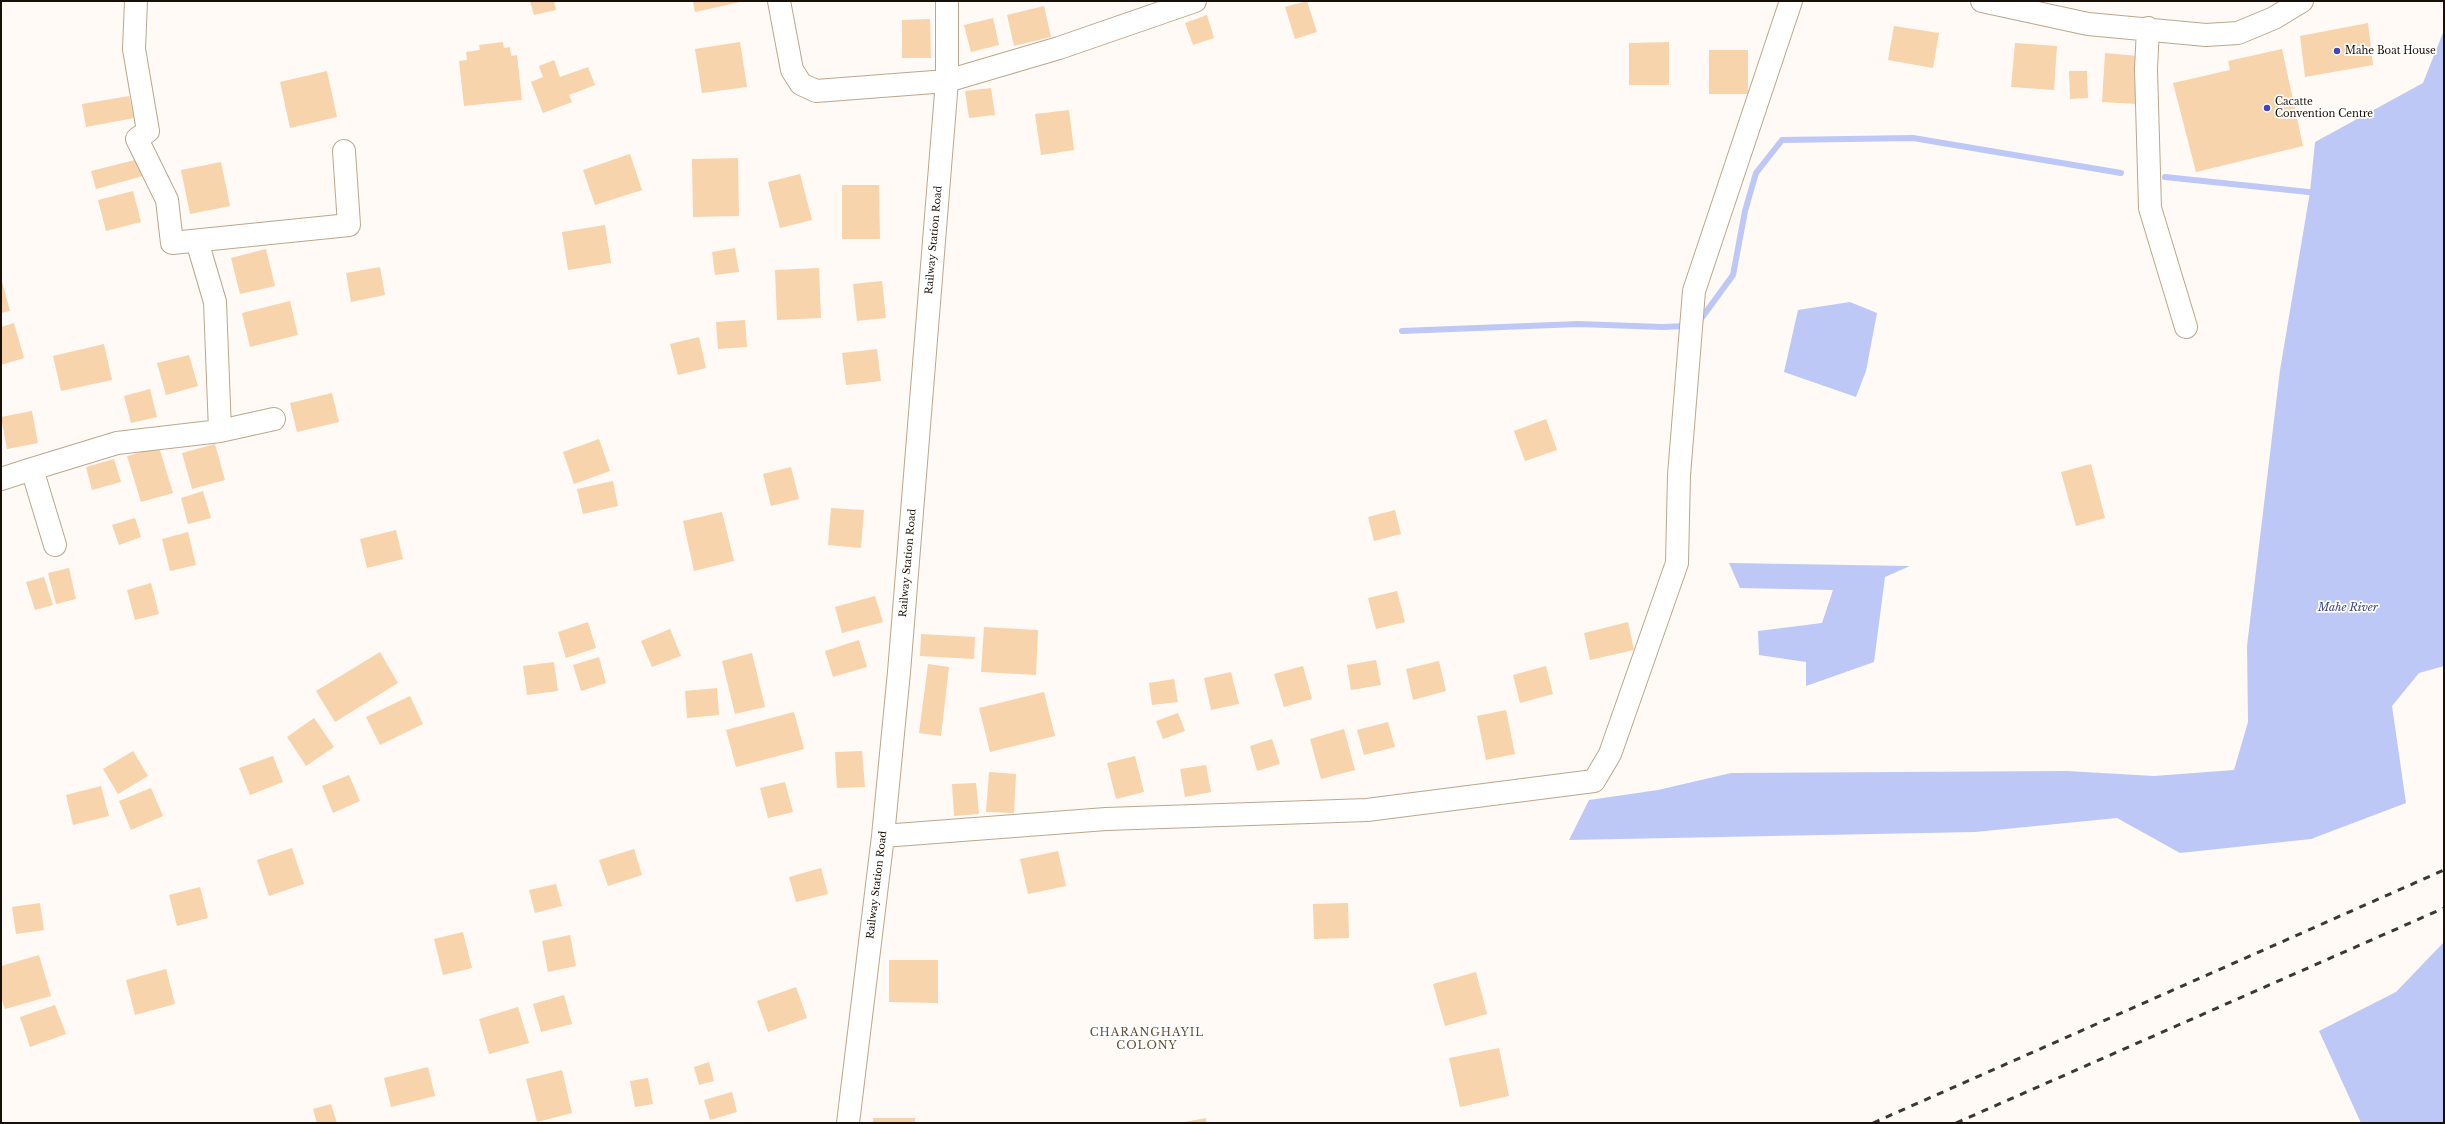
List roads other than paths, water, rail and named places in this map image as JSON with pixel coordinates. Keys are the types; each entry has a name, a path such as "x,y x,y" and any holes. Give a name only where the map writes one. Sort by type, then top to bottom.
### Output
{"street":[{"path":"136,1 134,49 148,131 137,139 167,200 172,243 349,225 344,151"},
{"path":"779,1 792,70 801,84 816,91 947,81 1059,48 1195,1"},
{"name":"Railway Station Road","path":"848,1123 883,836 899,672 947,81 947,1"},
{"path":"883,836 1106,818 1367,810 1594,781 1610,754 1677,563 1679,475 1694,291 1791,1"},
{"path":"1982,1 2088,24 2148,28 2206,35 2238,33 2274,18 2302,1"},
{"path":"2148,28 2146,69 2150,208 2186,327"},
{"path":"196,241 216,302 220,431"},
{"path":"1,479 117,443 220,431 274,419"},
{"path":"32,469 55,545"}],"water":[{"name":"Mahe River","path":"2444,30 2444,666 2419,673 2392,706 2406,803 2311,839 2180,853 2117,818 1975,832 1569,840 1589,800 1658,790 1731,773 2067,771 2154,776 2234,770 2248,722 2247,646 2280,370 2310,192 2315,142 2423,83"},
{"path":"1850,302 1877,313 1866,371 1856,397 1784,372 1798,310"},
{"path":"1729,563 1910,566 1885,577 1874,662 1806,686 1806,662 1759,655 1758,631 1822,623 1833,590 1740,588"},
{"path":"2444,942 2444,1123 2361,1123 2319,1031 2396,992"}],"waterway":[{"path":"1698,323 1733,275 1745,211 1756,173 1782,140 1913,138 2121,173"},
{"path":"2165,177 2318,193"},
{"path":"1402,331 1578,324 1662,327 1688,326"}],"railway":[{"path":"1873,1123 2444,870"},
{"path":"1956,1123 2444,908"}],"place":[{"name":"Mahe Boat House","path":"2337,51"},
{"name":"Cacatte Convention Centre","path":"2267,108"}],"district":[{"name":"CHARANGHAYIL COLONY","path":"1147,1039"}]}
